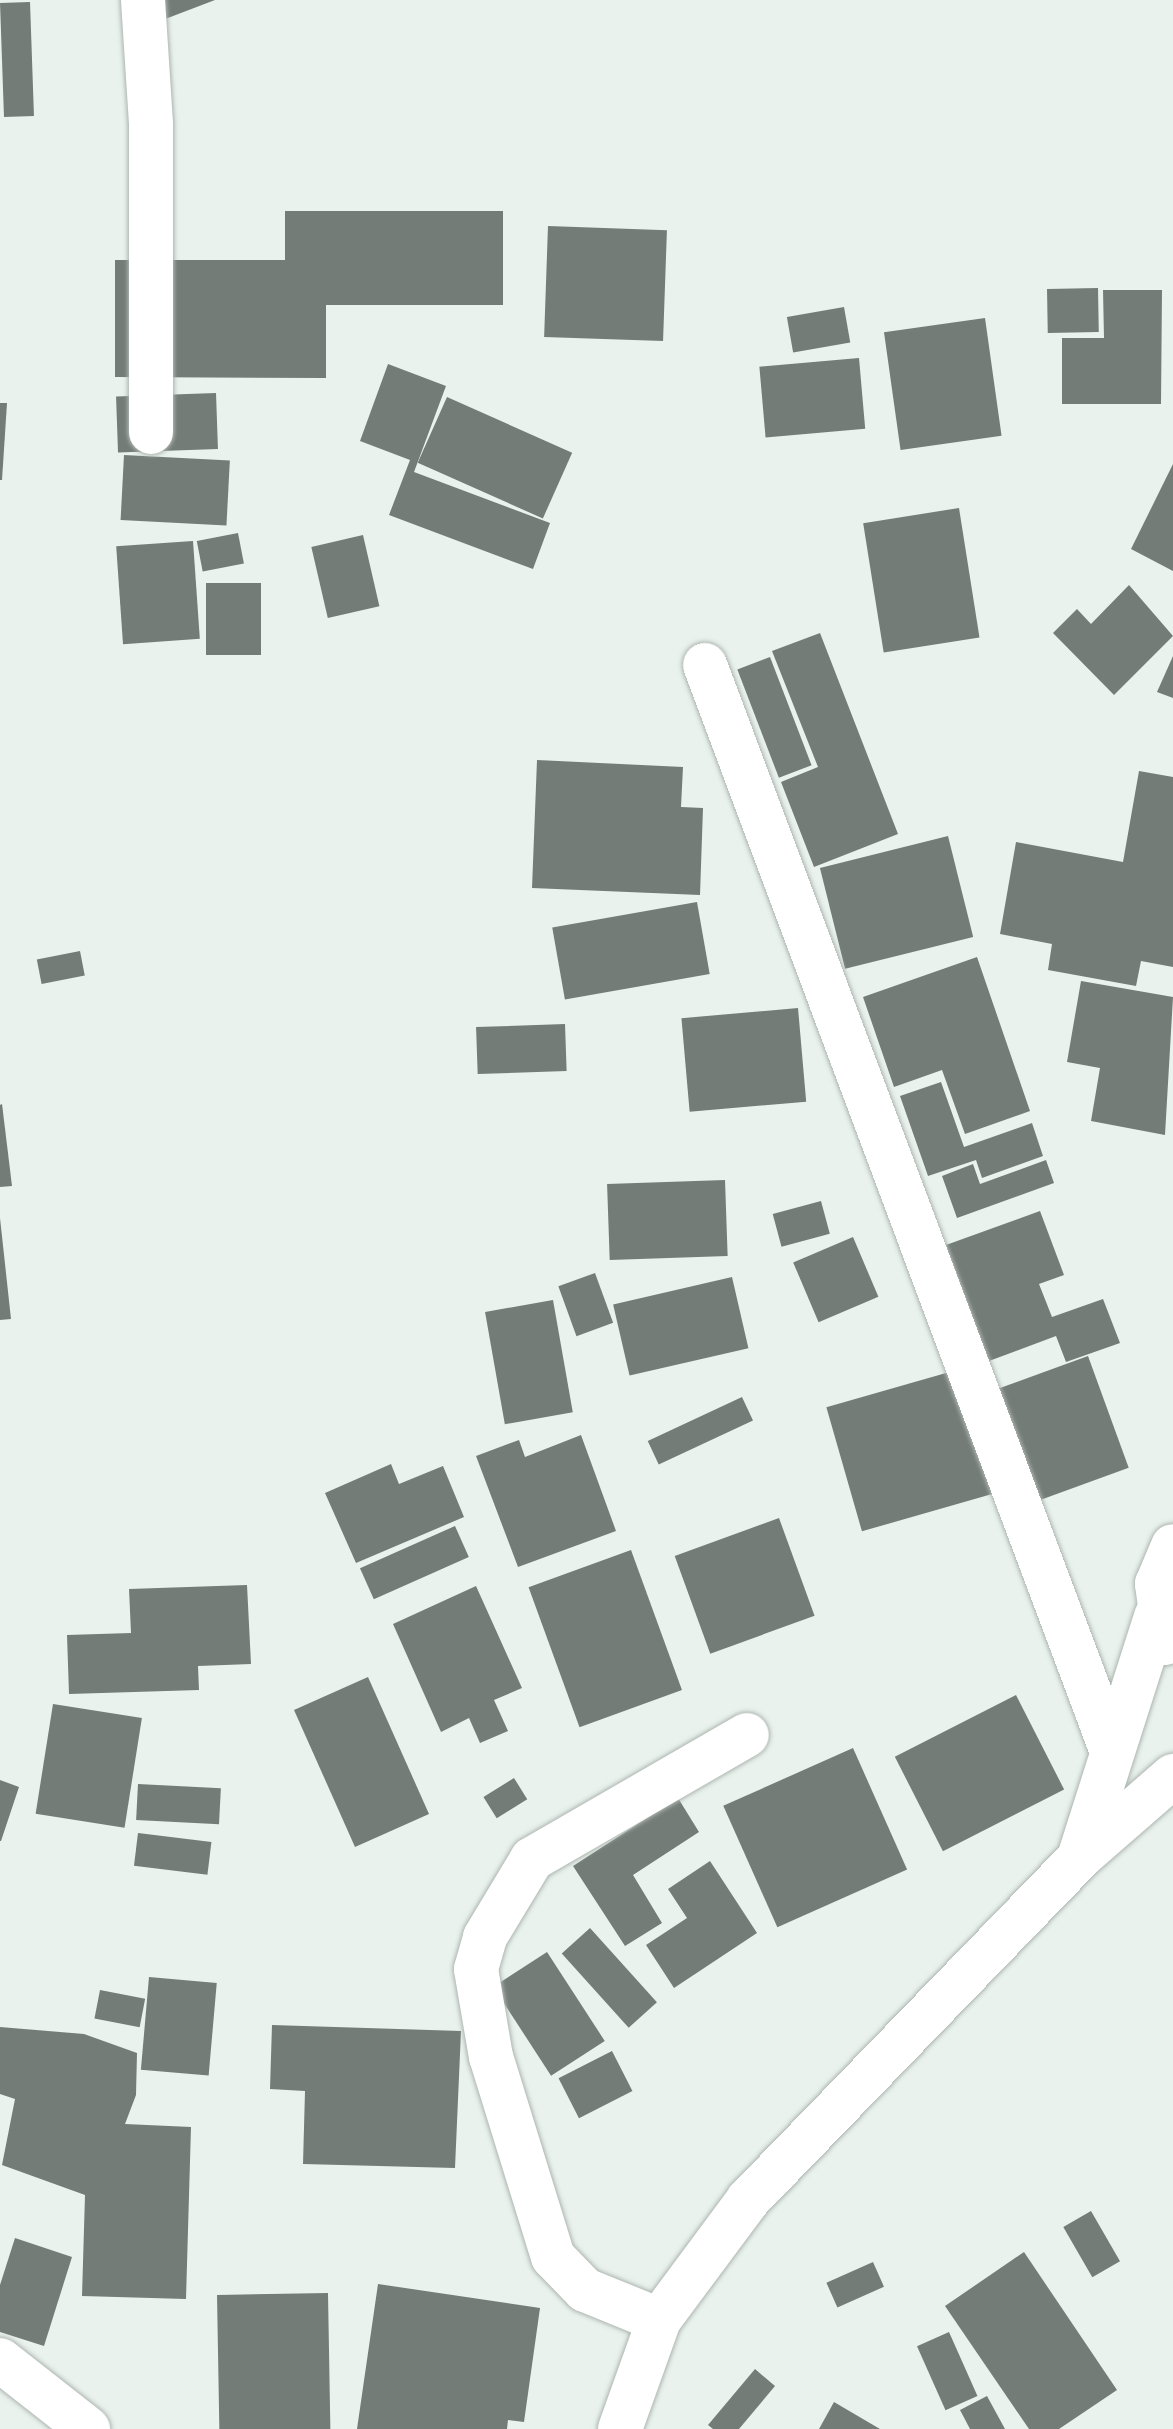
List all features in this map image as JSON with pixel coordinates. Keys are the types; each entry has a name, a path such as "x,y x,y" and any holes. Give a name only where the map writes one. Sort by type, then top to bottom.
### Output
{"street":[{"path":"143,0 151,124 151,432"},
{"path":"705,665 1112,1752"},
{"path":"1079,1858 1156,1616 1157,1584 1173,1546"},
{"path":"1156,1616 1173,1655"},
{"path":"659,2320 585,2290 553,2257 491,2057 476,1969 485,1937 532,1859 747,1735"},
{"path":"620,2429 659,2320 748,2200 1079,1858 1173,1776"},
{"path":"0,2360 88,2429"}],"building":[{"path":"152,0 215,0 160,21"},
{"path":"30,2 34,116 4,117 0,3"},
{"path":"285,211 503,211 503,305 326,305 326,378 115,377 115,260 285,260"},
{"path":"548,226 667,230 663,341 544,337"},
{"path":"1098,288 1099,332 1048,333 1047,289"},
{"path":"1103,290 1162,290 1161,404 1062,404 1062,338 1104,338"},
{"path":"844,307 850,342 793,353 787,317"},
{"path":"985,318 1002,436 901,450 884,332"},
{"path":"859,358 865,429 766,437 759,367"},
{"path":"388,364 446,386 414,472 550,523 533,569 389,515 410,460 360,441"},
{"path":"216,393 218,449 118,452 116,396"},
{"path":"447,397 572,453 543,518 418,463"},
{"path":"0,403 7,403 2,480 0,480"},
{"path":"124,455 230,461 226,525 121,520"},
{"path":"1173,464 1173,571 1131,549"},
{"path":"959,508 979,637 884,653 863,523"},
{"path":"238,533 244,563 203,571 197,541"},
{"path":"363,535 379,606 328,618 311,547"},
{"path":"193,541 200,639 123,644 116,546"},
{"path":"206,583 261,583 261,655 206,655"},
{"path":"1129,585 1173,636 1114,695 1053,633 1077,609 1091,624"},
{"path":"820,633 898,834 814,867 781,782 818,767 772,651"},
{"path":"1173,656 1173,698 1157,692"},
{"path":"770,657 812,765 779,778 737,670"},
{"path":"537,760 683,767 681,807 703,808 700,895 532,888"},
{"path":"1139,771 1173,777 1173,967 1141,961 1136,986 1048,970 1052,944 1000,934 1016,842 1123,862"},
{"path":"948,836 973,937 845,969 820,868"},
{"path":"697,902 710,974 565,999 552,928"},
{"path":"80,951 85,976 42,984 37,959"},
{"path":"977,957 1030,1111 965,1134 942,1070 894,1087 863,997"},
{"path":"1081,981 1173,997 1165,1135 1091,1121 1100,1068 1067,1062"},
{"path":"798,1008 806,1102 690,1112 681,1018"},
{"path":"565,1024 567,1071 478,1074 476,1027"},
{"path":"941,1082 964,1147 1032,1123 1043,1156 982,1178 976,1160 928,1176 900,1096"},
{"path":"0,1105 12,1186 0,1187"},
{"path":"1046,1160 1054,1183 957,1218 942,1176 973,1164 980,1184"},
{"path":"725,1180 728,1256 610,1260 607,1184"},
{"path":"821,1201 830,1234 782,1247 773,1214"},
{"path":"1040,1211 1064,1275 1039,1284 1052,1317 1103,1299 1120,1343 1066,1362 1056,1336 989,1361 946,1245"},
{"path":"0,1218 11,1319 0,1320"},
{"path":"853,1237 878,1297 819,1322 793,1262"},
{"path":"595,1273 613,1323 576,1336 558,1286"},
{"path":"732,1277 748,1348 630,1376 613,1304"},
{"path":"553,1300 573,1412 505,1424 485,1312"},
{"path":"1088,1356 1129,1468 1024,1506 984,1394"},
{"path":"960,1369 996,1493 862,1531 826,1407"},
{"path":"742,1397 753,1421 659,1465 648,1441"},
{"path":"581,1435 616,1531 518,1567 476,1456 519,1440 525,1457"},
{"path":"391,1464 399,1484 443,1466 464,1517 356,1563 325,1493"},
{"path":"779,1518 815,1616 710,1654 675,1556"},
{"path":"455,1526 469,1557 374,1599 360,1568"},
{"path":"631,1550 682,1690 580,1727 529,1587"},
{"path":"247,1585 251,1664 198,1666 199,1690 69,1694 67,1635 131,1633 129,1589"},
{"path":"476,1586 522,1688 494,1700 508,1731 480,1743 469,1718 441,1732 393,1624"},
{"path":"368,1677 429,1814 355,1847 294,1710"},
{"path":"1016,1695 1064,1789 943,1851 895,1757"},
{"path":"53,1704 142,1718 125,1828 36,1814"},
{"path":"853,1748 907,1870 777,1927 723,1806"},
{"path":"514,1778 527,1799 497,1818 483,1797"},
{"path":"0,1780 19,1787 1,1841 0,1841"},
{"path":"138,1784 221,1788 219,1824 136,1820"},
{"path":"678,1798 699,1832 633,1875 662,1923 625,1946 573,1866"},
{"path":"138,1833 211,1842 207,1875 134,1866"},
{"path":"710,1861 757,1933 674,1988 646,1945 687,1918 668,1889"},
{"path":"590,1928 657,2002 629,2028 562,1953"},
{"path":"547,1952 605,2041 551,2076 493,1987"},
{"path":"149,1977 217,1983 209,2076 141,2070"},
{"path":"100,1990 145,1999 140,2027 94,2018"},
{"path":"272,2025 461,2031 455,2168 303,2164 305,2091 270,2089"},
{"path":"0,2027 84,2034 137,2053 136,2095 125,2124 191,2127 186,2299 82,2296 85,2195 2,2165 15,2099 0,2094"},
{"path":"612,2051 632,2091 579,2118 559,2078"},
{"path":"1091,2211 1120,2261 1092,2277 1063,2227"},
{"path":"15,2238 72,2257 44,2346 0,2332 0,2285"},
{"path":"1024,2252 1117,2390 1059,2429 1029,2429 945,2306"},
{"path":"873,2262 884,2287 837,2307 826,2283"},
{"path":"378,2284 540,2308 524,2422 508,2420 507,2429 357,2429"},
{"path":"328,2293 330,2429 219,2429 217,2295"},
{"path":"949,2332 977,2396 945,2410 917,2346"},
{"path":"755,2369 775,2386 739,2429 713,2429 708,2425"},
{"path":"987,2396 1005,2429 970,2429 960,2410"},
{"path":"834,2402 880,2429 819,2429"}]}
